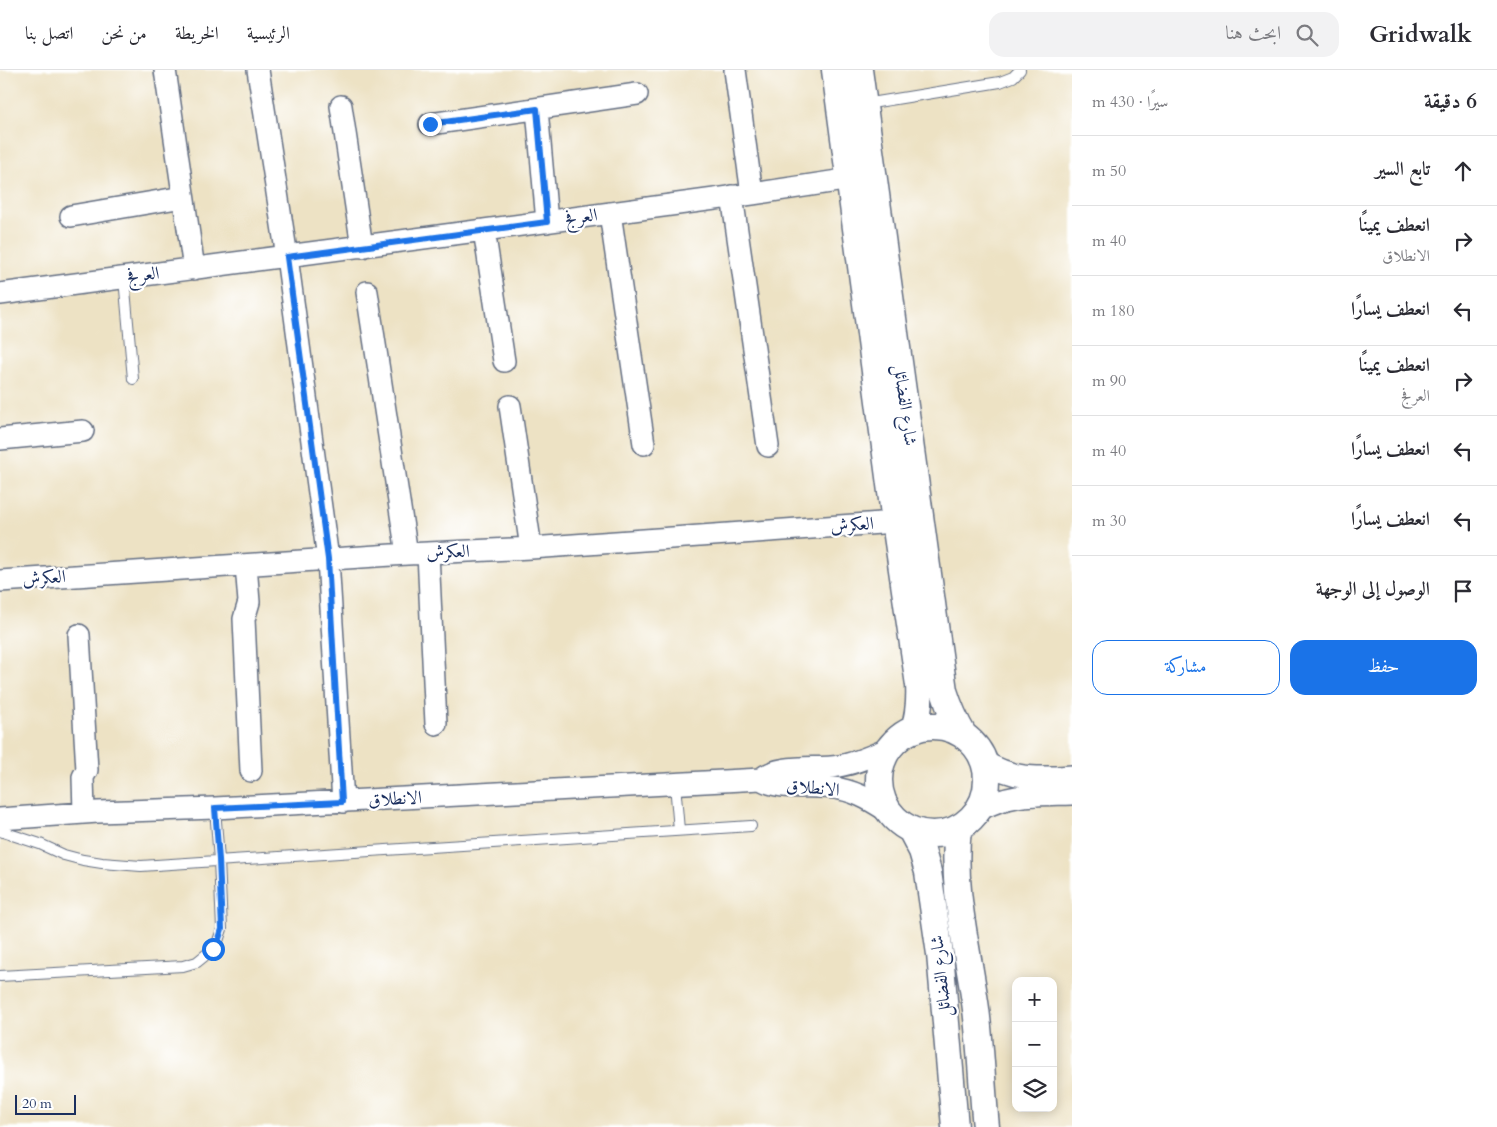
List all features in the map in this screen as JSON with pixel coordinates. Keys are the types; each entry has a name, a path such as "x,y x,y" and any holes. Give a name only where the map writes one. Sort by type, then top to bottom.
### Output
{"street":[{"path":"165,70 194,269"},
{"path":"258,70 287,257 328,559 342,802"},
{"path":"736,70 742,195 768,446"},
{"name":"شارع الفضائل","path":"835,70 862,177 944,691 955,722 964,736"},
{"name":"شارع الفضائل","path":"859,70 864,104 862,177 895,522 919,685 919,715 914,730"},
{"path":"430,124 637,94"},
{"path":"341,106 362,247"},
{"path":"537,109 547,222"},
{"name":"العرفج","path":"0,294 547,222 862,177"},
{"path":"71,216 183,197"},
{"path":"610,213 644,444"},
{"path":"484,230 504,361"},
{"path":"367,292 418,553 436,724"},
{"path":"510,406 531,548"},
{"path":"0,438 83,431"},
{"name":"العكرش","path":"0,581 418,553 531,548 895,522"},
{"path":"241,565 237,605 240,615 244,619 251,771"},
{"path":"79,635 87,770 91,772 96,780 91,813"},
{"path":"968,820 985,796 987,778 983,760 975,747 964,736 942,727 925,727 903,736 890,748 885,757 880,776 882,797 901,822 927,834 943,833 968,820 990,804 1004,799 1019,796 1072,794"},
{"name":"الانطلاق","path":"0,819 761,779 770,773 784,770 841,766 866,759 890,748"},
{"path":"983,760 996,769 1022,776 1072,776"},
{"name":"الانطلاق","path":"761,779 777,785 840,788 871,800 901,822"},
{"name":"شارع الفضائل","path":"968,820 956,861 956,882 974,1002 986,1127"},
{"name":"شارع الفضائل","path":"901,822 922,851 928,872 940,954 955,1127"},
{"path":"943,995 974,1002"}],"lane":[{"path":"864,104 1000,82 1014,77 1020,70"},
{"path":"124,278 134,379"},
{"path":"674,784 679,830"},
{"path":"0,976 182,966 197,962 213,949 218,942 222,929 215,808"},
{"path":"0,831 31,841 64,855 102,863 141,866 751,826"}],"route":[{"path":"213,949 218,942 222,929 215,808 342,802 328,559 287,257 547,222 537,109 430,124"}]}
